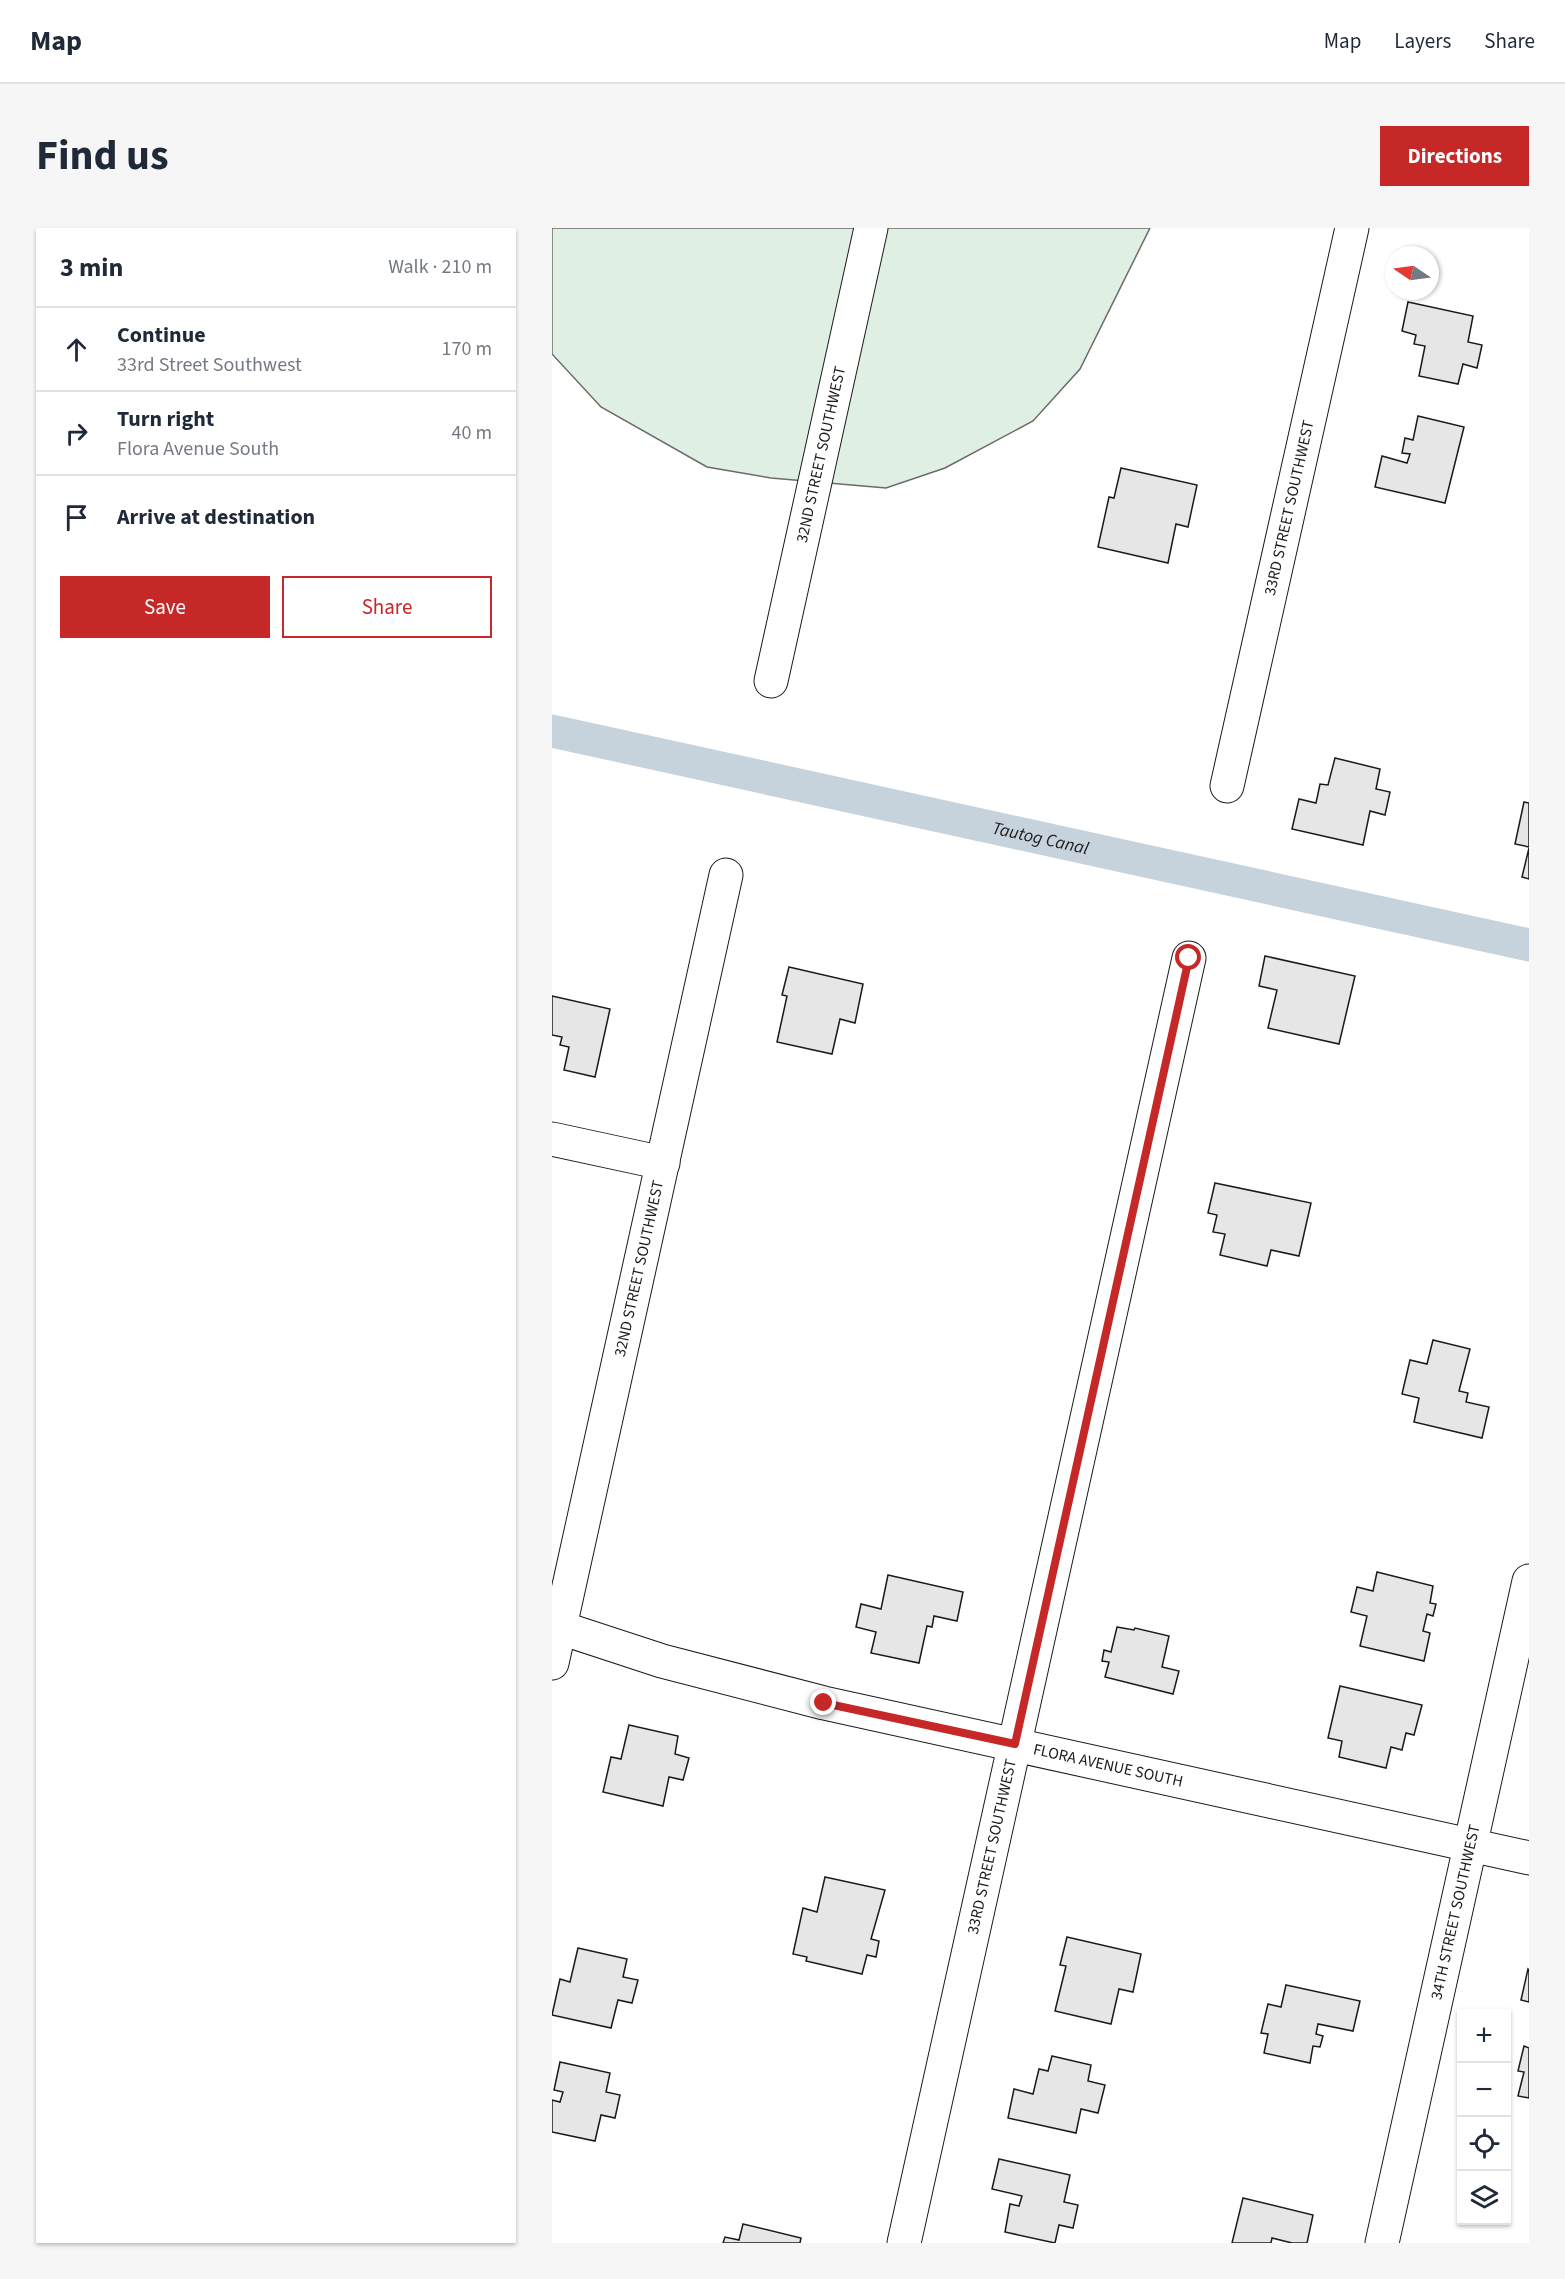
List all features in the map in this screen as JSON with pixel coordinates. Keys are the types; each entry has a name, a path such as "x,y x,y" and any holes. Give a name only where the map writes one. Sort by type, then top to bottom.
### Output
{"street":[{"name":"32ND STREET SOUTHWEST","path":"771,681 871,228"},
{"name":"33RD STREET SOUTHWEST","path":"1227,786 1352,228"},
{"name":"32ND STREET SOUTHWEST","path":"552,1663 556,1626 663,1162 726,875"},
{"name":"33RD STREET SOUTHWEST","path":"904,2243 1189,958"},
{"path":"552,1138 663,1162"},
{"name":"34TH STREET SOUTHWEST","path":"1382,2243 1529,1581"},
{"name":"FLORA AVENUE SOUTH","path":"556,1626 662,1661 801,1697 1529,1858"}],"green space":[{"path":"552,228 1150,228 1080,369 1033,421 945,468 886,488 771,478 707,467 601,407 552,354"}],"building":[{"path":"1408,302 1473,316 1468,342 1482,345 1477,368 1463,364 1458,384 1419,376 1425,346 1414,344 1416,335 1402,331"},
{"path":"1418,416 1464,427 1445,503 1375,487 1382,456 1407,463 1410,454 1402,453 1405,438 1413,440"},
{"path":"1121,468 1197,485 1188,527 1176,524 1168,563 1098,547 1109,497 1114,498"},
{"path":"1335,758 1380,769 1376,789 1390,792 1385,815 1370,811 1363,845 1292,829 1299,799 1316,803 1320,784 1328,785"},
{"path":"1524,802 1529,803 1529,847 1515,844"},
{"path":"1529,848 1529,879 1522,877"},
{"path":"1265,956 1355,976 1339,1044 1268,1028 1277,990 1259,986"},
{"path":"789,967 863,984 855,1023 840,1019 832,1054 777,1042 787,996 782,995"},
{"path":"552,996 610,1009 595,1077 564,1070 569,1047 560,1045 562,1037 552,1035"},
{"path":"1215,1183 1311,1203 1299,1256 1271,1250 1267,1266 1220,1255 1225,1234 1213,1232 1217,1215 1208,1213"},
{"path":"1433,1340 1470,1349 1459,1391 1468,1393 1466,1402 1489,1407 1482,1438 1414,1422 1419,1398 1402,1394 1410,1360 1427,1364"},
{"path":"1377,1572 1433,1586 1430,1603 1436,1604 1433,1616 1427,1614 1423,1631 1430,1633 1424,1661 1360,1646 1367,1616 1351,1612 1357,1587 1373,1591"},
{"path":"888,1575 963,1592 957,1621 934,1616 932,1627 927,1626 919,1663 871,1653 876,1632 856,1627 861,1604 881,1609"},
{"path":"1117,1627 1134,1630 1135,1628 1169,1636 1162,1667 1179,1671 1173,1694 1105,1677 1109,1662 1102,1661 1104,1650 1111,1652"},
{"path":"1340,1686 1422,1705 1414,1735 1406,1733 1402,1750 1391,1747 1386,1768 1339,1757 1342,1741 1328,1738"},
{"path":"629,1725 678,1736 675,1754 689,1758 683,1780 669,1777 663,1806 603,1792 611,1757 621,1759"},
{"path":"825,1877 885,1890 871,1939 879,1941 876,1957 867,1955 862,1974 806,1961 807,1957 793,1954 803,1908 817,1912"},
{"path":"1067,1937 1141,1954 1133,1992 1119,1989 1111,2024 1055,2011 1066,1966 1060,1965"},
{"path":"578,1948 627,1959 623,1977 638,1980 632,2003 618,2000 611,2028 552,2015 560,1979 570,1982"},
{"path":"1529,1970 1529,2002 1521,2000"},
{"path":"1286,1985 1360,2001 1353,2031 1318,2024 1316,2034 1323,2036 1320,2047 1313,2046 1310,2063 1264,2053 1268,2034 1261,2033 1268,2004 1281,2007"},
{"path":"1524,2046 1529,2048 1529,2098 1518,2096 1524,2072 1518,2071"},
{"path":"1052,2056 1091,2065 1088,2081 1105,2085 1098,2113 1081,2109 1076,2133 1008,2118 1014,2089 1033,2094 1039,2069 1048,2071"},
{"path":"560,2062 610,2073 606,2092 620,2095 615,2118 601,2115 595,2141 552,2132 552,2100 560,2102 563,2092 554,2090"},
{"path":"999,2159 1070,2175 1064,2202 1078,2205 1073,2228 1059,2225 1055,2243 1005,2232 1010,2204 1019,2206 1022,2196 992,2189"},
{"path":"1243,2198 1313,2215 1307,2243 1292,2243 1272,2238 1271,2243 1232,2243"},
{"path":"743,2224 801,2238 800,2243 723,2243 725,2237 739,2240"}],"waterway":[{"name":"Tautog Canal","path":"552,731 1529,945"}],"route":[{"path":"824,1703 1015,1744 1189,958"}]}
